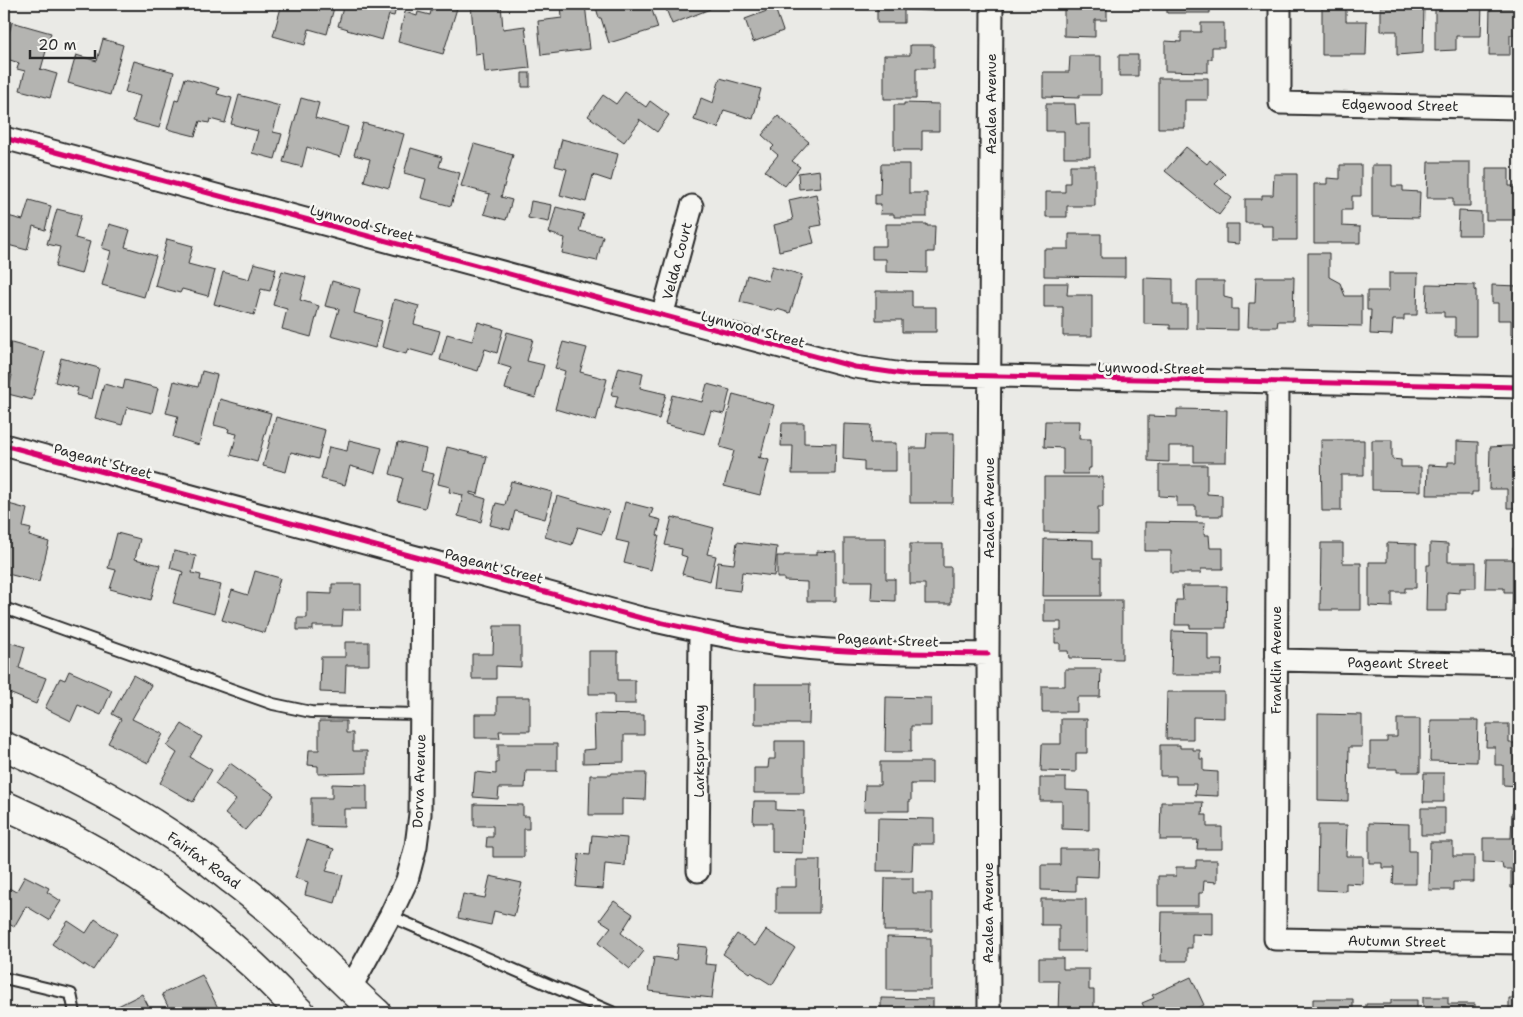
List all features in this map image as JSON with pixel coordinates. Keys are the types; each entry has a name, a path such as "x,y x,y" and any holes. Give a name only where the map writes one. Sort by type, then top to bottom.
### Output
{"main road":[{"name":"Fairfax Road","path":"4,746 51,767 109,797 178,839 231,878 281,921 377,1013"},
{"path":"4,805 33,817 88,846 154,887 204,924 252,965 301,1013"}],"street":[{"name":"Azalea Avenue","path":"988,1013 992,4"},
{"name":"Edgewood Street","path":"1280,4 1280,103 1519,108"},
{"name":"Lynwood Street","path":"4,138 855,367 903,374 1519,387"},
{"name":"Velda Court","path":"662,316 692,206"},
{"name":"Franklin Avenue","path":"1275,939 1278,382"},
{"name":"Pageant Street","path":"4,445 632,616 700,632 787,646 864,652 988,654"},
{"name":"Dorva Avenue","path":"350,989 390,916 407,880 416,846 420,814 422,558"},
{"name":"Larkspur Way","path":"698,871 700,632"},
{"name":"Pageant Street","path":"1276,660 1519,665"},
{"name":"Autumn Street","path":"1275,939 1519,944"}],"lane":[{"path":"4,608 273,704 311,712 421,714"},
{"path":"390,916 614,1013"},
{"path":"4,978 71,994 75,1013"}],"building":[{"path":"256,4 275,4 273,9"},
{"path":"282,4 335,4 327,34 309,29 305,45 273,36"},
{"path":"344,4 397,4 394,16 389,15 382,40 338,26"},
{"path":"433,4 458,5 443,54 398,42 405,12 417,16 418,12 430,15"},
{"path":"471,4 501,4 503,29 525,26 530,68 485,73 483,53 475,54"},
{"path":"561,4 585,4 590,49 541,55 538,21 562,18"},
{"path":"595,4 620,4 621,7 630,4 650,4 658,28 609,43"},
{"path":"664,4 708,4 710,9 672,24"},
{"path":"877,4 932,4 932,11 904,10 904,23 877,23"},
{"path":"1046,4 1107,4 1107,20 1095,20 1095,37 1064,36 1064,7 1046,7"},
{"path":"1167,4 1210,4 1210,13 1167,13"},
{"path":"1322,4 1346,4 1346,21 1367,21 1366,55 1322,55"},
{"path":"1372,4 1424,4 1423,53 1397,55 1397,31 1381,31 1381,5"},
{"path":"1450,4 1482,4 1481,36 1456,36 1456,50 1435,51 1435,7 1450,7"},
{"path":"1490,5 1519,5 1519,35 1510,35 1510,55 1489,55"},
{"path":"775,8 783,31 753,42 745,19"},
{"path":"12,22 51,33 40,69 57,74 50,98 20,90 25,71 17,69 19,63 4,58"},
{"path":"1201,23 1224,23 1224,47 1212,47 1212,59 1208,59 1208,72 1165,71 1165,41 1181,42 1181,32 1201,32"},
{"path":"103,39 123,45 110,95 68,83 76,55 97,61"},
{"path":"910,45 934,45 934,68 916,68 916,99 884,99 884,55 910,55"},
{"path":"1119,55 1138,55 1138,76 1119,76"},
{"path":"1070,56 1101,56 1101,95 1079,95 1079,98 1043,97 1043,72 1069,72"},
{"path":"134,61 174,72 159,128 133,121 140,96 125,92"},
{"path":"522,73 530,73 530,87 522,87"},
{"path":"185,78 219,88 217,94 232,98 225,123 210,119 209,123 200,121 195,136 167,129 175,100 178,101"},
{"path":"720,78 761,89 753,119 724,110 718,128 694,120 701,98 713,103"},
{"path":"1158,78 1208,78 1208,100 1185,100 1185,128 1158,128"},
{"path":"625,92 646,107 650,101 669,115 657,132 639,119 640,121 624,142 588,116 603,95 616,104"},
{"path":"239,95 280,106 273,132 282,134 275,159 252,153 258,131 231,124"},
{"path":"301,98 319,103 315,118 348,127 340,157 307,147 302,167 283,162"},
{"path":"904,103 939,104 939,131 922,131 922,150 894,150 894,105 904,105"},
{"path":"1046,104 1075,104 1076,124 1090,124 1090,157 1064,157 1064,131 1046,131"},
{"path":"778,116 809,142 792,161 800,167 785,186 765,171 778,155 771,149 774,146 762,135"},
{"path":"363,123 404,134 389,188 364,181 370,159 354,155"},
{"path":"562,139 618,154 611,181 593,175 586,202 560,195 567,169 555,166"},
{"path":"474,144 513,155 501,197 512,200 506,220 484,214 490,194 461,186"},
{"path":"1186,147 1207,164 1210,160 1225,174 1215,184 1232,198 1219,215 1165,171"},
{"path":"411,148 442,157 439,167 460,173 451,206 421,198 426,179 404,173"},
{"path":"1428,162 1470,162 1470,206 1453,206 1453,198 1427,198"},
{"path":"881,164 909,164 909,193 927,193 927,217 894,217 894,214 880,214 881,204 875,204 875,194 880,194"},
{"path":"1070,165 1095,165 1095,206 1067,206 1067,217 1046,217 1046,192 1065,192 1065,183 1070,183"},
{"path":"1340,165 1361,165 1361,196 1352,196 1352,210 1342,210 1342,226 1360,227 1360,243 1314,243 1314,184 1327,184 1327,178 1340,179"},
{"path":"1372,165 1392,165 1392,186 1403,186 1403,191 1420,192 1419,218 1372,217"},
{"path":"1486,168 1509,168 1509,186 1519,186 1519,220 1486,220"},
{"path":"819,170 821,187 799,189 798,173"},
{"path":"1274,174 1297,174 1297,240 1273,240 1273,226 1261,226 1261,223 1245,223 1245,199 1262,199 1262,195 1273,195"},
{"path":"816,194 822,225 810,227 814,243 779,251 774,225 793,220 789,200"},
{"path":"29,200 51,206 45,230 33,226 27,250 4,244 4,215 23,220"},
{"path":"531,201 552,205 549,222 528,218"},
{"path":"556,207 584,214 579,231 603,236 597,261 562,253 565,238 549,233"},
{"path":"57,209 81,215 75,238 90,242 81,274 55,267 60,247 47,244"},
{"path":"1459,211 1481,212 1481,235 1458,235"},
{"path":"109,224 130,230 125,247 156,256 144,297 102,285 111,251 102,248"},
{"path":"886,224 927,224 927,226 935,226 934,252 927,252 927,273 886,272 886,259 872,259 872,246 886,246"},
{"path":"1226,224 1239,224 1239,244 1226,243"},
{"path":"1069,234 1101,234 1101,258 1125,258 1125,277 1044,276 1044,249 1069,249"},
{"path":"167,239 193,246 188,264 215,271 208,296 182,289 180,293 155,286"},
{"path":"1308,253 1329,253 1329,277 1340,283 1345,296 1362,296 1362,326 1308,325"},
{"path":"254,263 276,269 270,291 261,289 254,315 214,304 223,272 249,279"},
{"path":"772,266 802,275 790,313 740,302 747,275 768,281"},
{"path":"282,271 306,277 300,300 319,306 311,337 282,329 287,309 273,305"},
{"path":"1389,273 1418,273 1417,315 1404,315 1404,320 1393,320 1392,335 1370,334 1371,310 1367,310 1367,291 1389,291"},
{"path":"1256,277 1294,277 1293,321 1278,321 1277,327 1248,327 1249,303 1255,303"},
{"path":"1144,278 1173,279 1173,305 1187,305 1187,329 1170,329 1170,325 1144,324"},
{"path":"332,281 360,289 354,313 382,321 375,348 331,336 339,309 325,306"},
{"path":"1197,281 1224,281 1224,297 1232,299 1232,309 1238,309 1238,330 1197,329"},
{"path":"1044,283 1068,283 1067,295 1092,295 1092,336 1063,336 1063,307 1044,307"},
{"path":"1427,284 1475,285 1476,336 1455,336 1455,317 1444,317 1444,312 1426,312"},
{"path":"1492,285 1519,286 1519,335 1511,335 1511,320 1498,320 1498,303 1492,303"},
{"path":"876,291 912,291 912,307 936,307 936,332 902,332 902,320 876,320"},
{"path":"394,299 419,306 414,324 440,331 433,356 408,349 406,354 382,347"},
{"path":"478,322 503,329 497,353 485,349 478,371 440,360 447,334 472,341"},
{"path":"507,332 533,339 527,361 544,365 535,398 505,389 511,368 498,364"},
{"path":"4,341 45,352 32,400 8,394 12,375 4,373"},
{"path":"563,342 587,348 580,372 607,379 596,421 555,409 565,371 555,368"},
{"path":"61,358 99,368 92,399 76,395 78,388 55,382"},
{"path":"619,367 643,373 640,388 666,394 659,419 615,408 618,396 611,395"},
{"path":"202,371 217,375 199,445 173,437 178,416 166,413 174,381 198,387"},
{"path":"125,380 158,388 152,413 127,407 122,425 95,418 104,384 123,389"},
{"path":"707,384 730,390 724,414 711,411 704,434 665,424 672,395 702,402"},
{"path":"733,394 774,405 760,458 769,460 760,495 724,486 734,451 720,447"},
{"path":"220,399 271,413 257,462 231,455 237,434 228,432 229,429 214,425"},
{"path":"1177,409 1227,410 1226,462 1194,462 1194,446 1169,446 1169,462 1148,461 1148,416 1177,417"},
{"path":"276,417 325,430 318,459 291,452 286,472 263,466"},
{"path":"1045,421 1080,421 1079,439 1091,439 1091,468 1089,468 1088,474 1063,474 1063,448 1044,447"},
{"path":"782,423 804,423 804,443 836,444 835,474 792,474 793,446 781,446"},
{"path":"844,424 871,425 870,443 896,443 896,471 864,471 864,461 843,459"},
{"path":"927,433 954,433 953,503 910,503 910,448 926,448"},
{"path":"349,440 382,448 375,473 350,466 345,485 321,479 329,447 347,451"},
{"path":"1321,440 1364,440 1364,475 1341,475 1341,511 1322,511"},
{"path":"1372,440 1392,440 1392,459 1401,460 1401,467 1421,467 1421,491 1372,490"},
{"path":"1457,441 1478,442 1478,492 1472,492 1472,495 1427,495 1428,465 1448,466 1448,462 1457,462"},
{"path":"398,442 426,449 421,471 434,474 425,508 397,501 403,478 390,474"},
{"path":"1519,446 1519,508 1507,508 1507,489 1489,489 1490,447"},
{"path":"447,447 487,457 478,494 470,492 470,494 486,499 481,522 458,516 463,495 449,492 450,487 438,484"},
{"path":"1159,465 1207,465 1207,494 1222,495 1222,516 1196,516 1196,506 1177,506 1177,497 1159,496"},
{"path":"1044,477 1103,477 1103,507 1098,507 1098,533 1044,532"},
{"path":"511,481 552,492 545,519 515,511 510,530 490,525 496,503 505,505"},
{"path":"557,496 609,511 602,534 578,527 572,545 545,537"},
{"path":"625,502 653,509 650,517 661,520 651,570 624,563 629,543 616,540"},
{"path":"5,503 27,509 23,527 31,529 29,536 49,542 39,582 4,573"},
{"path":"672,517 714,528 707,554 716,556 710,581 682,574 687,557 681,555 682,549 665,545"},
{"path":"1145,522 1205,523 1204,535 1209,535 1210,548 1223,548 1223,569 1201,569 1201,573 1171,573 1171,551 1145,551"},
{"path":"117,533 140,539 135,559 160,565 151,600 110,589 116,570 108,568"},
{"path":"844,538 886,538 886,579 895,579 895,601 871,600 872,581 844,581"},
{"path":"1044,539 1093,540 1093,559 1101,559 1101,596 1043,596"},
{"path":"737,542 777,547 774,576 742,572 740,591 715,588 718,562 734,564"},
{"path":"1321,543 1343,543 1343,563 1361,563 1361,610 1320,610"},
{"path":"1387,543 1416,544 1416,588 1405,588 1405,592 1392,592 1392,607 1369,606 1369,562 1387,562"},
{"path":"1430,543 1448,544 1448,562 1476,562 1476,588 1460,588 1460,593 1447,592 1447,611 1426,611 1427,565 1430,565"},
{"path":"910,544 943,544 943,567 951,567 951,604 925,604 925,584 910,584"},
{"path":"1513,547 1519,547 1519,613 1512,613 1513,592 1504,592 1504,588 1485,588 1486,559 1513,559"},
{"path":"174,551 196,556 192,573 201,575 200,580 221,585 214,614 173,603 181,575 183,576 184,572 170,568"},
{"path":"816,551 836,552 836,601 807,601 807,582 784,581 784,578 777,578 777,556 816,555"},
{"path":"255,571 280,578 265,633 222,620 232,590 248,595"},
{"path":"332,584 361,584 361,610 343,610 342,626 313,626 313,630 297,630 297,618 307,618 307,593 332,594"},
{"path":"1182,586 1227,586 1226,628 1190,628 1190,625 1175,625 1176,600 1183,600"},
{"path":"1044,600 1122,600 1122,659 1069,658 1068,651 1060,651 1060,643 1055,643 1055,630 1061,630 1061,622 1044,622"},
{"path":"494,626 521,626 521,667 496,666 496,679 472,679 472,654 493,654"},
{"path":"1172,631 1208,632 1208,660 1222,660 1221,675 1171,675"},
{"path":"5,641 25,647 19,668 46,678 36,704 4,691"},
{"path":"345,642 369,642 369,665 346,665 345,693 320,692 321,657 345,657"},
{"path":"589,651 618,651 618,680 635,680 635,704 614,704 614,694 589,694"},
{"path":"1065,669 1101,669 1100,697 1077,697 1077,712 1042,712 1042,686 1065,686"},
{"path":"69,671 112,690 101,715 78,705 71,721 45,708 60,678 65,680"},
{"path":"133,675 151,685 132,719 163,734 148,763 108,743 121,719 112,714"},
{"path":"755,684 810,684 809,724 755,724"},
{"path":"1167,692 1224,692 1224,718 1193,717 1193,739 1166,739"},
{"path":"497,697 530,697 530,731 499,731 500,738 475,738 475,714 497,714"},
{"path":"886,697 931,698 931,726 911,726 911,752 885,752"},
{"path":"594,714 644,715 644,735 624,735 624,762 583,763 583,750 595,749"},
{"path":"1318,714 1362,715 1362,747 1349,747 1348,801 1318,800"},
{"path":"1061,719 1087,719 1087,753 1076,753 1076,772 1041,771 1042,744 1061,744"},
{"path":"1397,719 1420,719 1420,772 1397,772 1397,769 1370,769 1370,742 1387,742 1387,737 1397,737"},
{"path":"1431,720 1478,720 1477,762 1430,761"},
{"path":"319,721 346,721 346,733 353,733 353,751 367,751 367,773 318,774 318,766 308,765 309,750 319,750"},
{"path":"182,724 202,737 190,757 212,770 193,802 160,783 177,753 167,746"},
{"path":"1487,724 1509,724 1509,743 1519,743 1519,786 1503,785 1503,765 1495,765 1495,747 1486,747"},
{"path":"775,741 804,741 804,793 754,793 754,768 768,768 769,759 775,759"},
{"path":"498,744 557,744 557,771 526,771 525,788 499,788 498,799 473,797 475,772 496,774"},
{"path":"1160,745 1180,745 1180,748 1200,750 1200,759 1203,759 1203,771 1218,772 1218,796 1195,795 1196,784 1176,784 1176,776 1160,776"},
{"path":"880,762 932,762 932,784 911,784 909,811 864,811 865,785 880,785"},
{"path":"230,763 274,795 259,816 245,830 225,814 236,800 215,784"},
{"path":"612,773 646,773 645,800 622,799 622,815 589,815 590,775 611,775"},
{"path":"1424,773 1444,773 1444,802 1423,802"},
{"path":"1040,778 1066,778 1066,790 1089,791 1089,830 1062,829 1062,801 1040,801"},
{"path":"332,784 367,785 367,809 344,809 344,827 311,826 311,798 332,798"},
{"path":"754,801 776,801 776,810 804,811 803,853 772,852 772,823 753,823"},
{"path":"1161,802 1203,802 1202,815 1207,815 1207,827 1222,827 1222,849 1197,849 1198,840 1160,840"},
{"path":"474,804 523,805 523,816 529,816 529,829 524,829 524,857 493,857 493,847 486,847 487,837 493,837 493,826 474,826"},
{"path":"1421,808 1445,808 1445,835 1421,835"},
{"path":"1512,812 1519,812 1519,888 1511,888 1511,869 1503,869 1502,863 1483,862 1483,838 1511,838"},
{"path":"878,818 934,819 934,844 913,844 912,871 877,871"},
{"path":"1369,823 1409,824 1409,851 1416,851 1416,884 1393,884 1394,868 1382,868 1382,863 1369,863"},
{"path":"1318,825 1347,825 1346,856 1363,856 1363,884 1346,883 1346,891 1317,890"},
{"path":"592,835 627,838 625,866 605,864 603,889 576,887 579,854 590,855"},
{"path":"307,840 334,849 326,871 343,875 335,903 305,895 308,882 295,878"},
{"path":"1430,842 1453,842 1453,856 1474,856 1474,882 1453,882 1453,890 1429,890"},
{"path":"1060,849 1099,849 1098,877 1076,876 1076,891 1041,890 1041,865 1060,865"},
{"path":"796,860 820,860 819,913 776,913 776,887 796,887"},
{"path":"1196,860 1217,860 1217,882 1204,881 1203,893 1199,893 1199,906 1158,906 1158,876 1176,876 1176,867 1196,867"},
{"path":"25,876 49,888 47,892 61,901 49,920 26,906 14,927 4,921 4,897 9,888 16,892"},
{"path":"490,876 522,883 514,916 494,911 491,925 458,918 463,894 485,898"},
{"path":"885,878 913,878 913,893 932,893 932,931 884,931"},
{"path":"1041,899 1086,899 1086,951 1059,951 1059,925 1041,925"},
{"path":"614,901 633,914 621,933 644,951 630,969 598,943 611,927 600,920"},
{"path":"1162,912 1213,912 1213,935 1192,934 1192,948 1187,948 1187,961 1161,961"},
{"path":"95,919 117,934 93,970 52,944 68,921 86,933"},
{"path":"766,930 795,948 772,985 750,973 723,954 737,934 755,946"},
{"path":"887,937 931,938 931,990 887,990"},
{"path":"678,944 707,947 705,964 716,965 712,998 649,991 654,957 676,960"},
{"path":"1039,958 1063,958 1063,969 1089,969 1089,990 1094,990 1094,1013 1058,1013 1059,981 1039,981"},
{"path":"202,975 220,1012 171,1013 162,994"},
{"path":"1191,977 1204,1005 1186,1013 1147,1013 1142,1003 1154,998 1152,995"},
{"path":"142,994 152,1013 104,1013"},
{"path":"1423,997 1448,997 1448,1004 1475,1004 1475,1013 1423,1013"},
{"path":"881,998 933,999 933,1013 881,1013"},
{"path":"1509,998 1519,998 1519,1013 1509,1013"},
{"path":"1313,999 1353,999 1353,1013 1313,1013"},
{"path":"1391,1000 1417,1000 1417,1013 1366,1013 1366,1004 1391,1004"},
{"path":"28,1012 28,1013 4,1013"}],"cycle path":[{"path":"4,138 855,367 903,374 1519,387"},
{"path":"4,445 641,618 696,630 750,641 812,649 887,653 988,654"}]}
